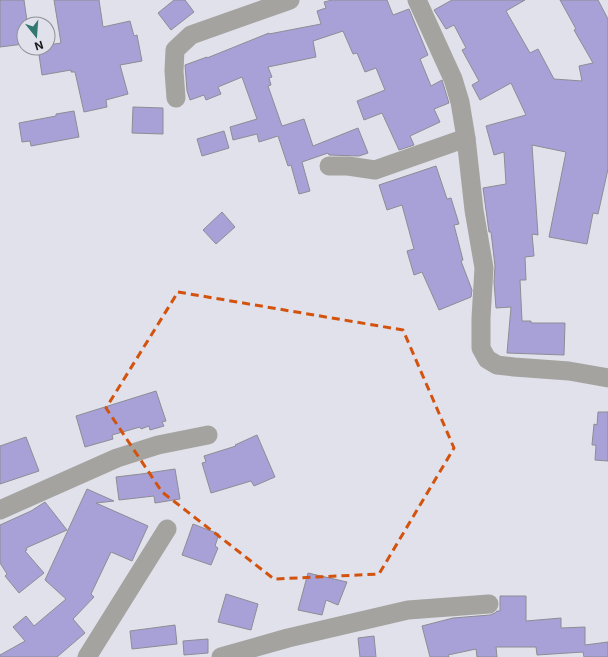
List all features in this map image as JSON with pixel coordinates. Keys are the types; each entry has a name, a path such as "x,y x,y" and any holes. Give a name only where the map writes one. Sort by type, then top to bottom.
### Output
{"street":[{"path":"176,98 174,71 175,50 191,35 290,0"},
{"path":"417,0 453,79 460,102 466,138 474,210 484,268 481,348 487,359 497,365 569,372 608,378"},
{"path":"328,166 348,166 375,170 466,138"},
{"path":"0,510 117,458 158,444 208,435"},
{"path":"87,657 168,529"},
{"path":"221,657 288,638 408,610 490,604"}],"highlighted area":[{"path":"178,292 403,330 454,448 379,574 274,579 162,492 106,408"}],"building":[{"path":"0,0 24,0 26,16 16,16 16,45 0,47"},
{"path":"54,0 99,0 103,27 130,21 134,36 137,35 142,61 120,65 128,94 106,100 107,107 84,112 75,72 71,72 71,70 42,75 39,56 56,56 56,44 61,43"},
{"path":"174,0 185,0 194,12 171,30 158,13"},
{"path":"332,0 387,0 393,15 409,9 428,55 420,59 431,86 442,80 449,103 434,109 440,122 410,136 414,145 399,150 382,113 364,120 357,101 385,90 376,68 365,72 357,53 353,54 343,31 313,41 316,57 268,67 272,77 269,78 271,85 268,86 282,126 304,119 313,146 358,128 368,153 359,156 329,155 328,153 302,162 310,191 299,194 291,165 288,166 278,136 259,142 257,134 233,140 230,127 257,119 242,77 218,87 221,94 206,100 204,95 190,100 187,91 185,65 207,58 269,33 321,24 317,11 326,8 324,2"},
{"path":"452,0 525,0 506,11 530,53 538,49 554,79 582,81 579,66 593,63 574,30 576,29 560,0 598,0 608,19 608,169 598,214 593,213 587,244 549,237 566,152 532,145 538,235 532,234 534,256 525,257 526,280 520,280 522,321 531,321 531,323 565,323 564,355 507,353 511,307 496,308 494,282 495,266 491,232 489,232 483,188 506,184 504,152 494,155 486,126 526,115 511,83 480,100 472,85 479,81 462,50 466,48 454,25 446,29 434,10"},
{"path":"133,107 163,108 163,134 132,133"},
{"path":"74,111 79,137 31,146 30,141 22,142 19,123"},
{"path":"224,131 229,148 202,156 197,139"},
{"path":"436,166 447,199 451,198 459,224 454,225 463,260 461,261 472,290 471,297 439,310 422,272 414,275 407,251 414,249 402,205 387,210 379,185"},
{"path":"222,212 235,227 216,244 203,230"},
{"path":"156,391 166,421 162,422 164,426 150,430 149,426 141,429 140,427 112,435 113,439 85,447 76,416"},
{"path":"598,412 608,412 608,461 595,460 596,445 592,445 594,424 597,425"},
{"path":"257,435 275,477 254,486 251,481 211,493 202,463 206,462 204,456 236,446 235,445"},
{"path":"26,437 39,471 0,484 0,446"},
{"path":"175,469 180,499 155,503 154,496 119,500 116,477"},
{"path":"87,489 114,501 96,503 148,526 132,561 111,552 91,594 94,597 73,619 85,633 57,657 0,657 0,655 25,641 13,627 26,616 34,626 66,599 45,580"},
{"path":"45,502 67,530 26,548 27,550 25,551 44,573 19,593 5,576 7,574 0,563 0,525 31,511"},
{"path":"193,524 219,534 215,546 218,548 211,565 182,555"},
{"path":"308,573 347,582 338,605 326,600 322,615 298,610"},
{"path":"226,594 258,604 251,630 218,622"},
{"path":"500,596 526,596 526,621 561,618 561,628 585,627 585,645 608,642 608,657 584,657 583,652 537,655 536,647 496,647 497,657 477,657 476,649 448,655 449,657 430,657 422,626 453,618 490,615 500,611"},
{"path":"175,625 177,644 132,649 130,631"},
{"path":"374,636 376,657 360,657 358,638"},
{"path":"208,639 208,653 184,655 183,641"}]}
